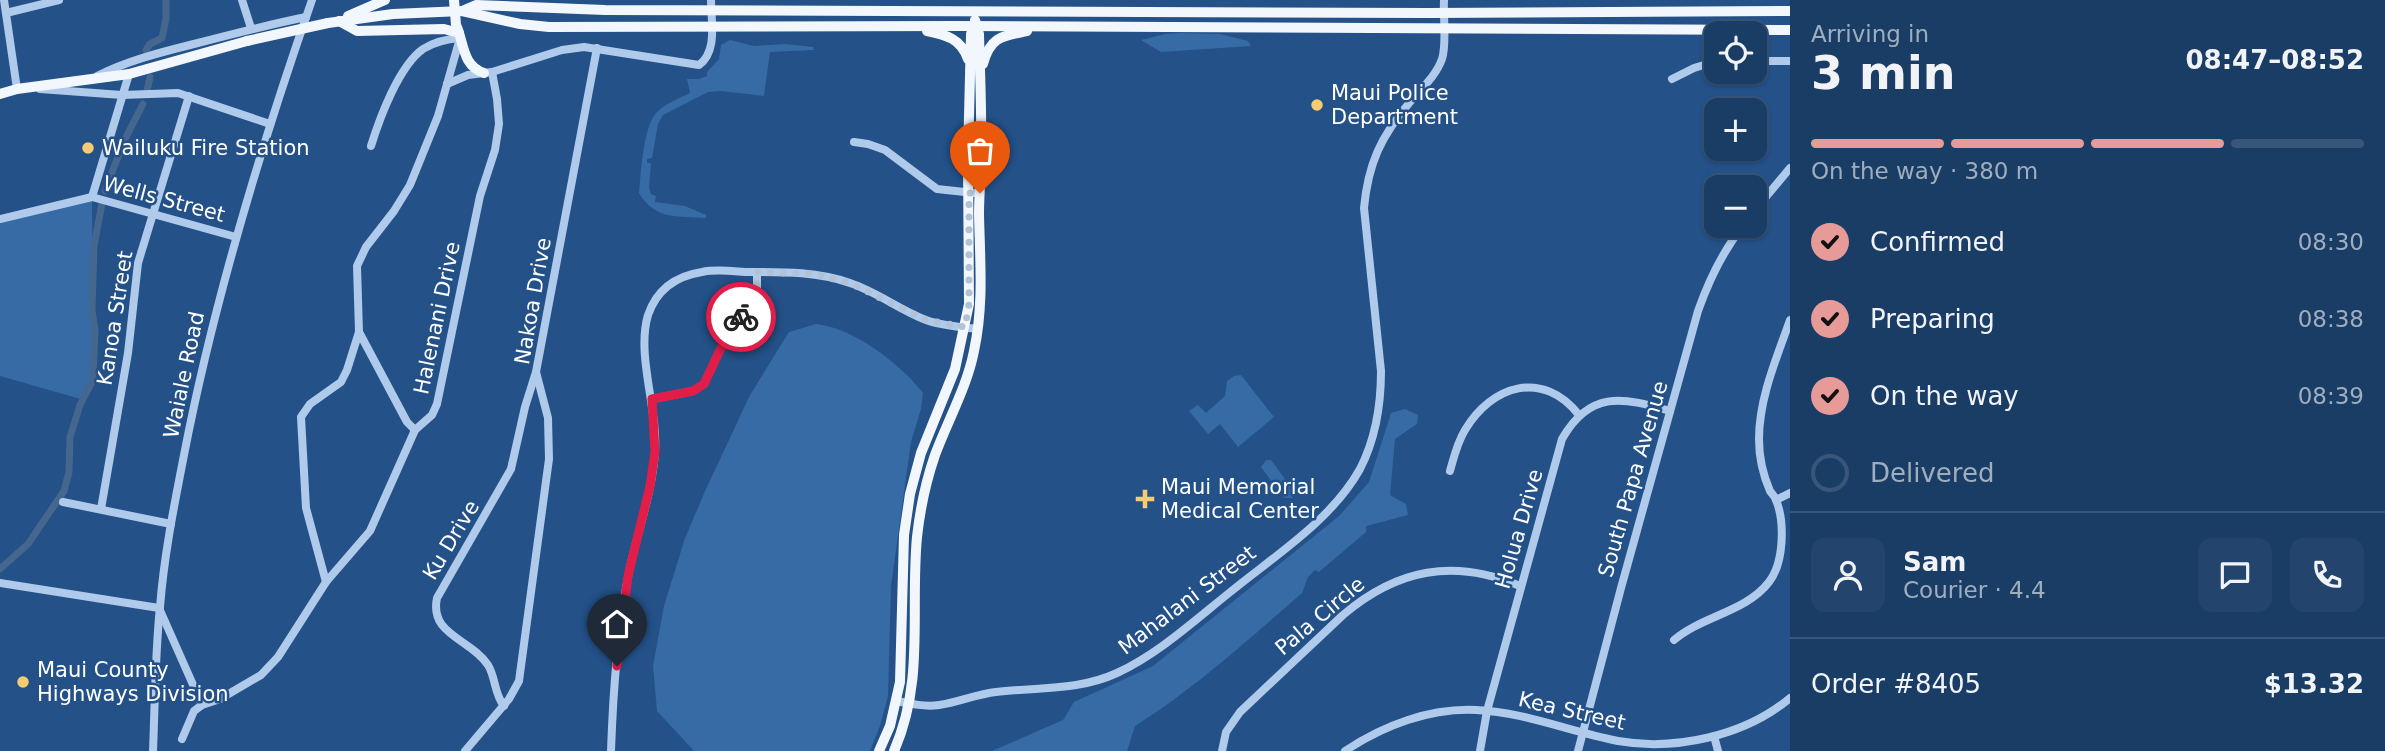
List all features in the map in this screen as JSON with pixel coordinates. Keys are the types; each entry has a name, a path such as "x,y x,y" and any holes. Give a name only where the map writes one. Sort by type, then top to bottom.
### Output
{"main road":[{"path":"334,22 385,0"},
{"path":"454,0 458,32 471,67 488,73"},
{"path":"462,11 477,5 569,9 711,5 973,10 1443,13 1790,11"},
{"path":"549,27 557,23 569,9"},
{"path":"569,9 575,21 583,27"},
{"path":"879,751 897,701 904,535 910,494 921,453 955,369 969,304 980,77 979,34 973,10"},
{"path":"0,94 22,88 129,74 247,41 334,22 393,14 462,11 520,24 549,27 1049,26 1790,30"},
{"path":"334,22 357,31 444,29 458,32"},
{"path":"908,26 955,39 965,50 970,65"},
{"path":"894,751 910,704 914,671 917,537 923,497 934,457 968,374 982,301 974,193 970,65 971,34 975,26"},
{"path":"980,77 986,52 993,42 1005,36 1049,26"}],"street":[{"path":"4,0 22,88 122,95 178,93 270,124"},
{"path":"6,13 59,0"},
{"path":"242,0 251,29"},
{"name":"Waiale Road","path":"153,751 159,608 171,524 195,399 236,237 270,124 312,0"},
{"name":"Mahalani Street","path":"897,701 940,705 996,692 1057,688 1118,673 1152,653 1181,631 1317,522 1347,488 1360,469 1370,446 1376,429 1381,395 1380,359 1364,208 1366,183 1373,159 1391,125 1440,63 1443,52 1444,0"},
{"path":"447,84 461,77 488,73 562,50 597,48 699,65 711,50 711,5"},
{"path":"90,79 118,65 251,29 306,18"},
{"path":"326,582 306,508 301,417 310,404 341,382 347,370 359,332 357,267 366,247 410,185 427,146 447,84 458,32"},
{"path":"371,145 389,100 413,58 458,32"},
{"name":"Nakoa Drive","path":"465,751 504,706 519,681 549,459 548,418 536,372 597,48"},
{"path":"1767,61 1790,61"},
{"path":"1672,79 1704,65"},
{"name":"Halenani Drive","path":"202,705 220,699 261,675 278,657 326,582 370,531 415,430 432,415 440,394 480,196 495,150 499,115 488,73"},
{"path":"92,197 129,74"},
{"name":"Kanoa Street","path":"101,509 128,353 138,263 190,96"},
{"path":"854,142 886,150 937,189 974,193"},
{"path":"1767,196 1790,168"},
{"name":"Wells Street","path":"0,219 92,197 236,237"},
{"name":"South Papa Avenue","path":"1578,751 1624,575 1706,289 1733,238"},
{"path":"611,751 622,612 655,452 652,399 643,337 649,314 659,293 683,275 706,271 815,274 850,283 926,320 978,329"},
{"path":"652,399 693,391 704,384 720,350 757,290 757,272"},
{"path":"1674,640 1685,631 1761,592 1772,580 1778,564 1782,527 1776,500 1770,492 1764,473 1759,438 1766,392 1790,320"},
{"path":"359,332 407,422 415,430"},
{"name":"Ku Drive","path":"504,706 497,695 488,666 444,629 437,619 435,608 437,598 511,469 536,372"},
{"path":"1450,471 1460,440 1473,418 1485,404 1511,388 1533,387 1556,393 1579,415 1614,400 1630,399 1670,411"},
{"name":"Holua Drive","path":"1480,751 1487,711 1562,439 1579,415"},
{"path":"1776,500 1790,493"},
{"path":"63,502 171,524"},
{"name":"Pala Circle","path":"1222,751 1226,732 1240,712 1343,615 1384,586 1420,573 1455,571 1491,576 1520,586"},
{"path":"0,583 159,608 202,705 194,711 182,739"},
{"name":"Kea Street","path":"1345,751 1388,727 1414,718 1448,712 1487,711 1512,714 1583,733 1655,747 1714,736 1788,704"},
{"path":"1714,736 1718,751"}],"shaded area":[{"path":"1181,33 1220,34 1248,41 1251,46 1161,52 1141,40"},
{"path":"730,40 754,46 785,44 813,47 814,50 770,52 764,96 708,92 663,115 658,124 652,158 647,159 647,163 651,163 651,194 656,196 655,202 685,206 706,215 706,218 660,212 645,202 639,193 644,150 652,119 660,109 690,93 687,79 707,76 707,72 719,59 721,45"},
{"path":"92,197 93,376 84,400 0,376 0,219"},
{"path":"816,324 845,332 875,349 902,370 923,393 911,442 891,586 888,696 880,726 870,751 694,751 657,711 653,666 664,606 685,538 750,395 789,332"},
{"path":"1241,375 1274,417 1238,447 1220,424 1208,434 1189,411 1198,405 1206,413 1225,396 1227,381"},
{"path":"1405,409 1418,415 1417,424 1395,439 1390,495 1406,504 1408,515 1366,526 1366,532 1319,572 1315,570 1308,577 1302,593 1262,628 1200,680 1135,726 1127,751 992,751 1063,720 1074,702 1153,666 1339,516 1369,482 1391,413"},
{"path":"1266,460 1271,460 1294,491 1292,498 1284,498 1261,467"}],"waterway":[{"path":"146,50 150,44 162,38 166,0"},
{"path":"147,91 150,77"},
{"path":"105,191 124,141 143,104"},
{"path":"0,569 28,544 64,491 69,472 70,437 93,375 94,246 102,203"}],"way so far":[{"path":"741,317 757,290 757,272 815,274 850,283 926,320 965,327 970,275 969,193 980,193"}],"place":[{"name":"Maui Police Department","path":"1317,105"},
{"name":"Wailuku Fire Station","path":"88,148"},
{"name":"Maui Memorial Medical Center","path":"1145,499"},
{"name":"Maui County Highways Division","path":"23,682"}],"route":[{"path":"617,666 628,576 650,486 655,452 652,399 693,391 704,384 720,350 741,317"}]}
